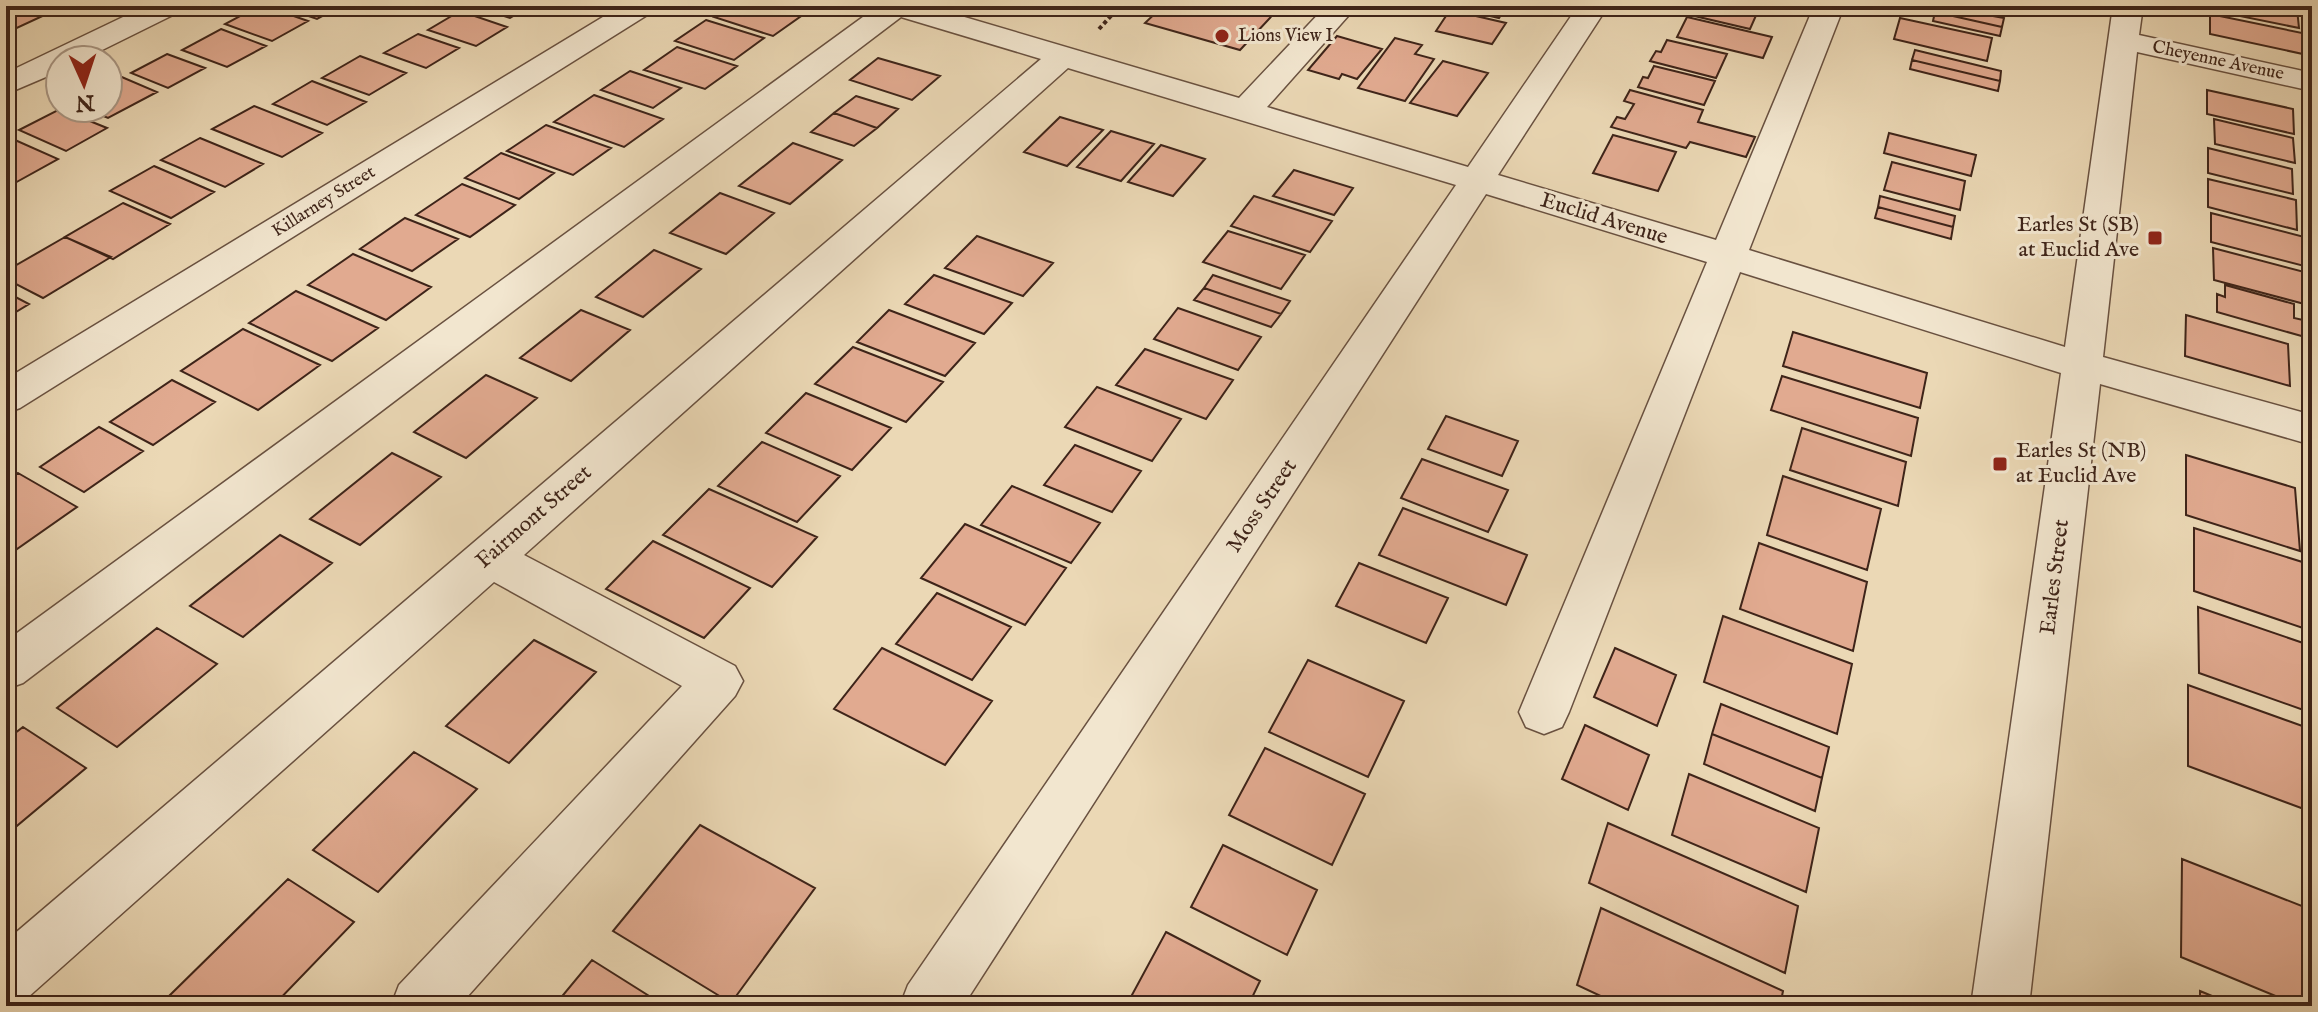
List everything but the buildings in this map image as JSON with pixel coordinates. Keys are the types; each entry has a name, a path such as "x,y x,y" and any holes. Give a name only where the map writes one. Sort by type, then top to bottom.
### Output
{"street":[{"path":"6,85 169,6"},
{"name":"Killarney Street","path":"6,398 642,6"},
{"path":"6,668 896,6"},
{"name":"Euclid Avenue","path":"896,6 1079,44 1246,110 2083,365 2312,430"},
{"path":"1246,110 1342,6"},
{"name":"Moss Street","path":"929,1006 1593,6"},
{"path":"1544,712 1829,6"},
{"name":"Cheyenne Avenue","path":"2126,23 2312,82"},
{"name":"Earles Street","path":"2000,1006 2126,23"},
{"name":"Fairmont Street","path":"6,979 1079,44"},
{"path":"420,1006 718,681 488,557"}],"path":[{"path":"1079,44 1120,6"}],"place":[{"name":"Lions View I","path":"1222,36"},
{"name":"Earles St (SB) at Euclid Ave","path":"2155,238"},
{"name":"Earles St (NB) at Euclid Ave","path":"2000,464"}]}
